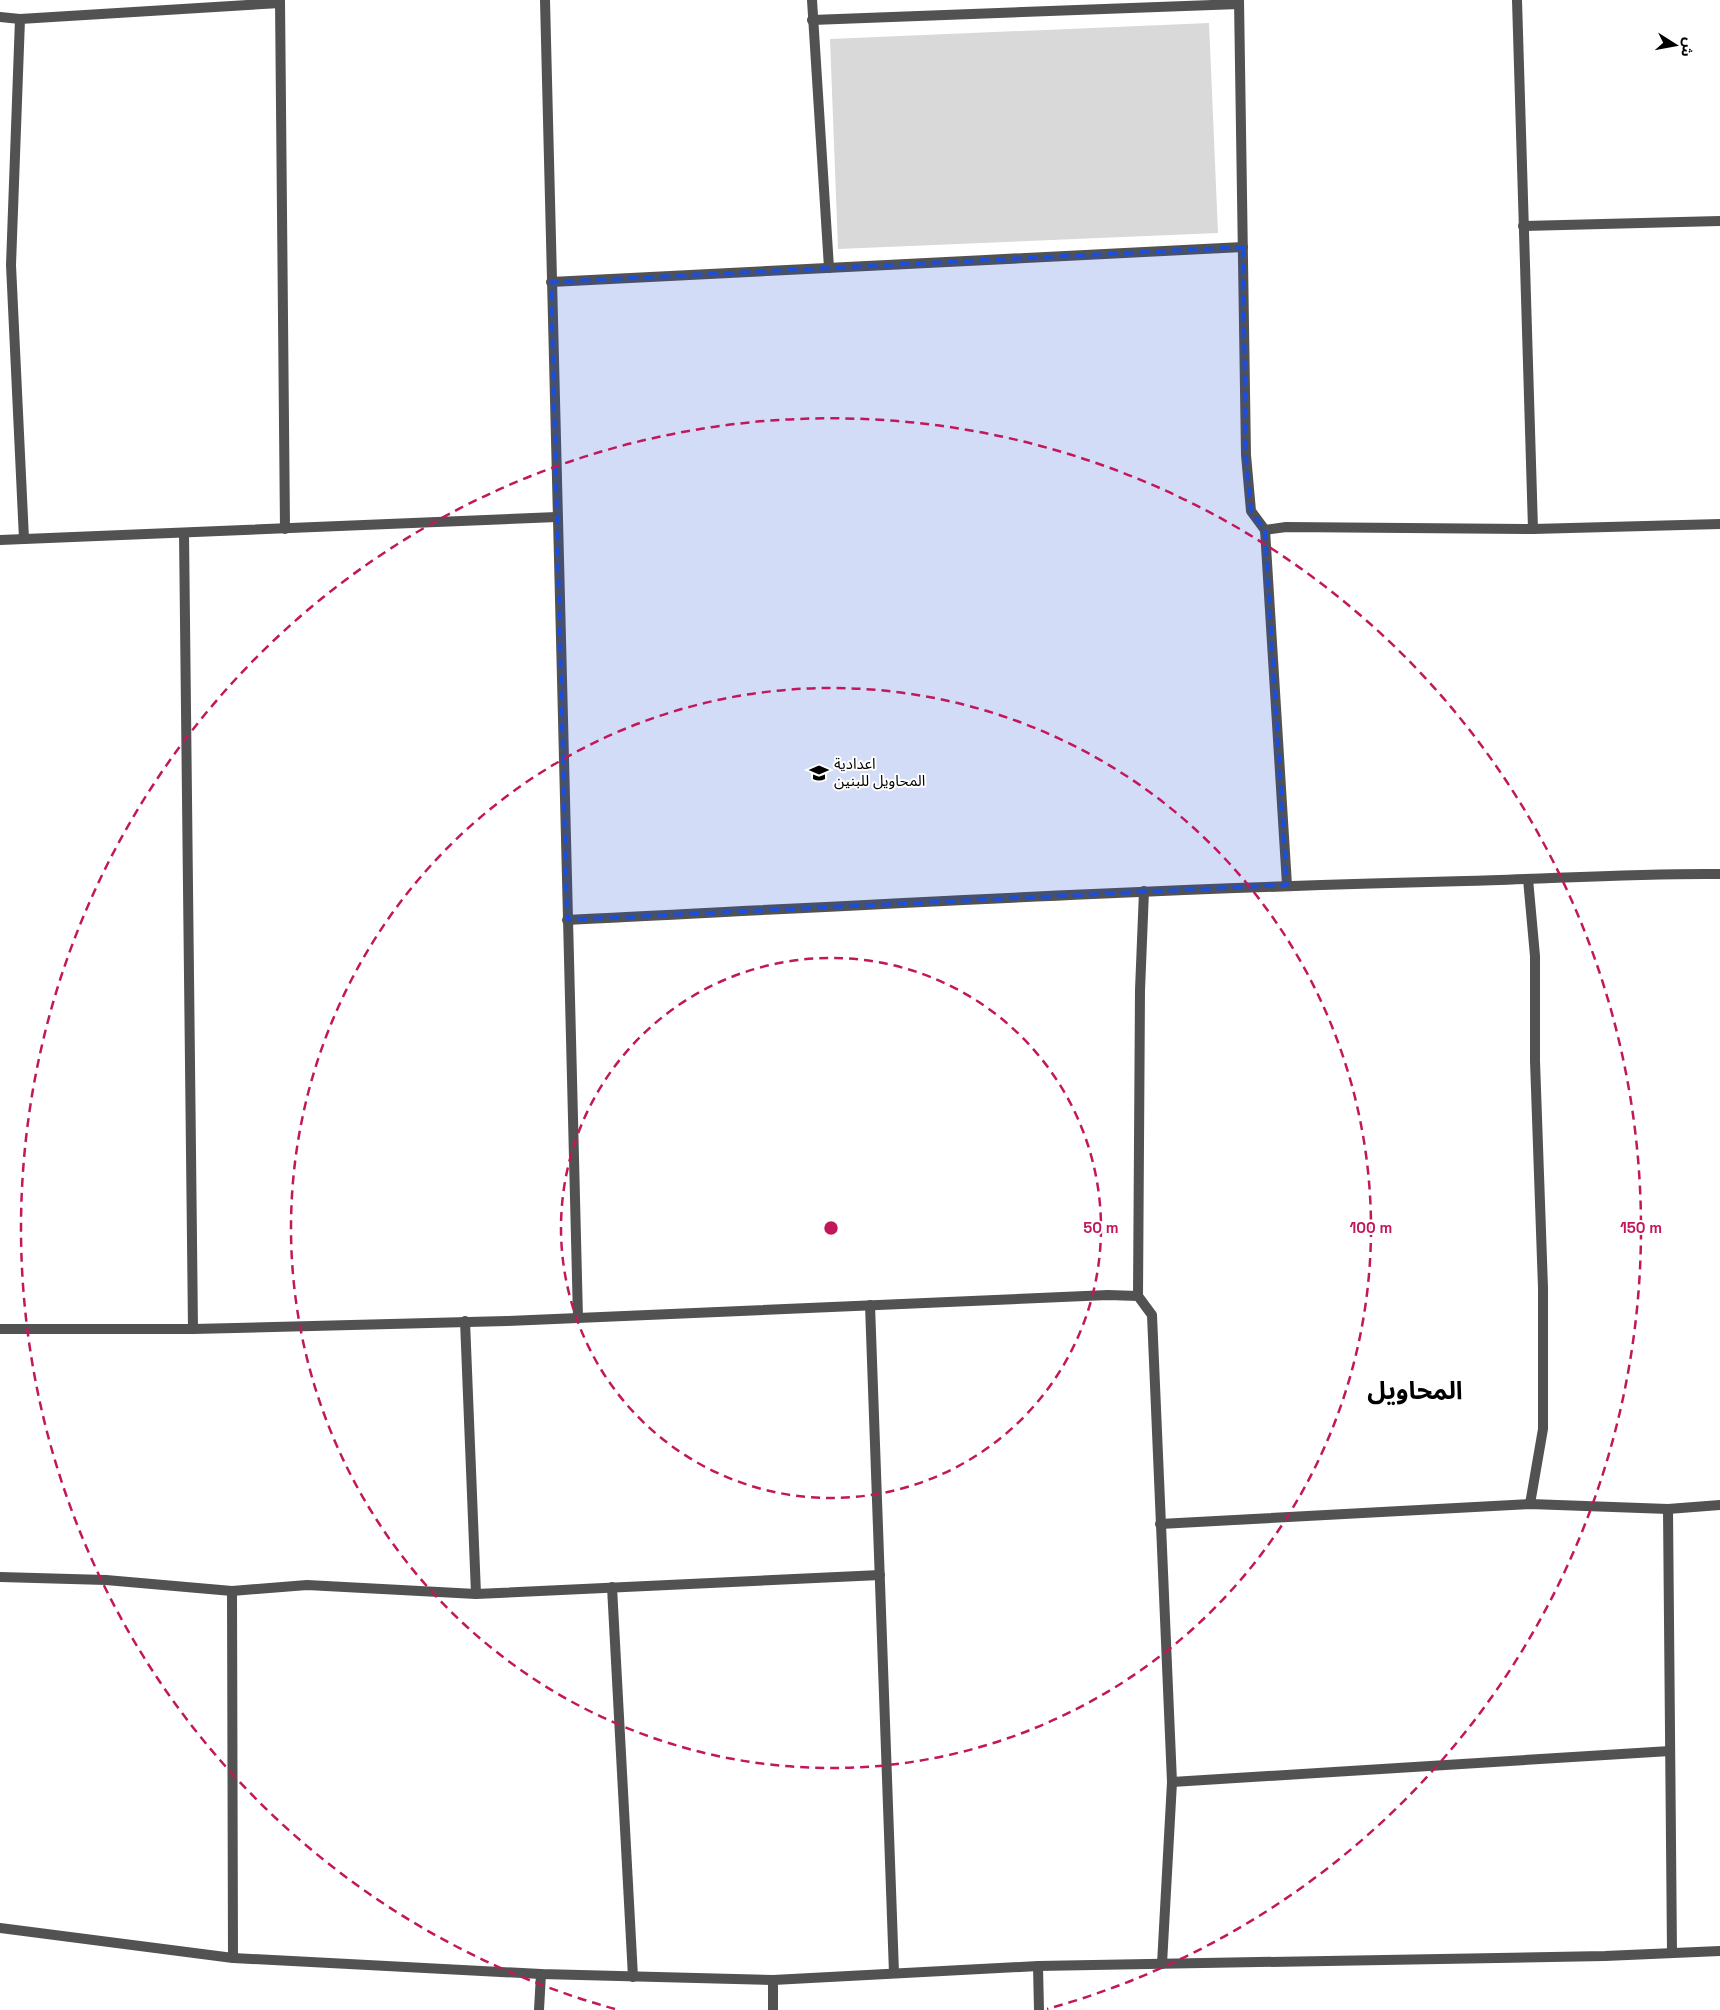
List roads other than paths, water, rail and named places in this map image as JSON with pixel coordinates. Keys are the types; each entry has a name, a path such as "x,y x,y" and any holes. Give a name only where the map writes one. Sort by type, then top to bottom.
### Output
{"street":[{"path":"545,0 578,1318"},
{"path":"812,0 828,268"},
{"path":"1517,0 1533,529"},
{"path":"0,18 20,19 280,1 285,529"},
{"path":"812,20 1239,2 1248,474 1251,511 1265,530 1287,885"},
{"path":"20,19 5,265 24,539"},
{"path":"1524,226 1720,221"},
{"path":"551,282 1243,247"},
{"path":"0,540 557,518"},
{"path":"1265,530 1286,527 1533,529 1720,524"},
{"path":"184,533 194,1329"},
{"path":"568,920 1144,890 1528,879 1648,873 1720,874"},
{"path":"1528,879 1535,956 1535,1061 1543,1288 1543,1429 1530,1504"},
{"path":"1144,890 1140,990 1138,1296 1152,1315 1172,1782 1162,1964"},
{"path":"0,1329 194,1329 465,1322 1108,1295 1138,1296"},
{"path":"870,1305 894,1973"},
{"path":"465,1322 476,1594"},
{"path":"1160,1524 1530,1504 1668,1509 1720,1505"},
{"path":"1668,1509 1672,1953"},
{"path":"0,1577 106,1580 232,1591 306,1585 476,1594 880,1575"},
{"path":"612,1587 633,1977"},
{"path":"232,1591 234,1958"},
{"path":"1172,1782 1670,1751"},
{"path":"0,1928 234,1958 541,1974 773,1980 1038,1966 1595,1956 1720,1951"},
{"path":"1038,1966 1038,2010"},
{"path":"539,2010 541,1974"},
{"path":"773,1980 773,2010"}],"place":[{"name":"اعدادية المحاويل للبنين","path":"819,773"}],"district":[{"name":"المحاويل","path":"1415,1390"}]}
